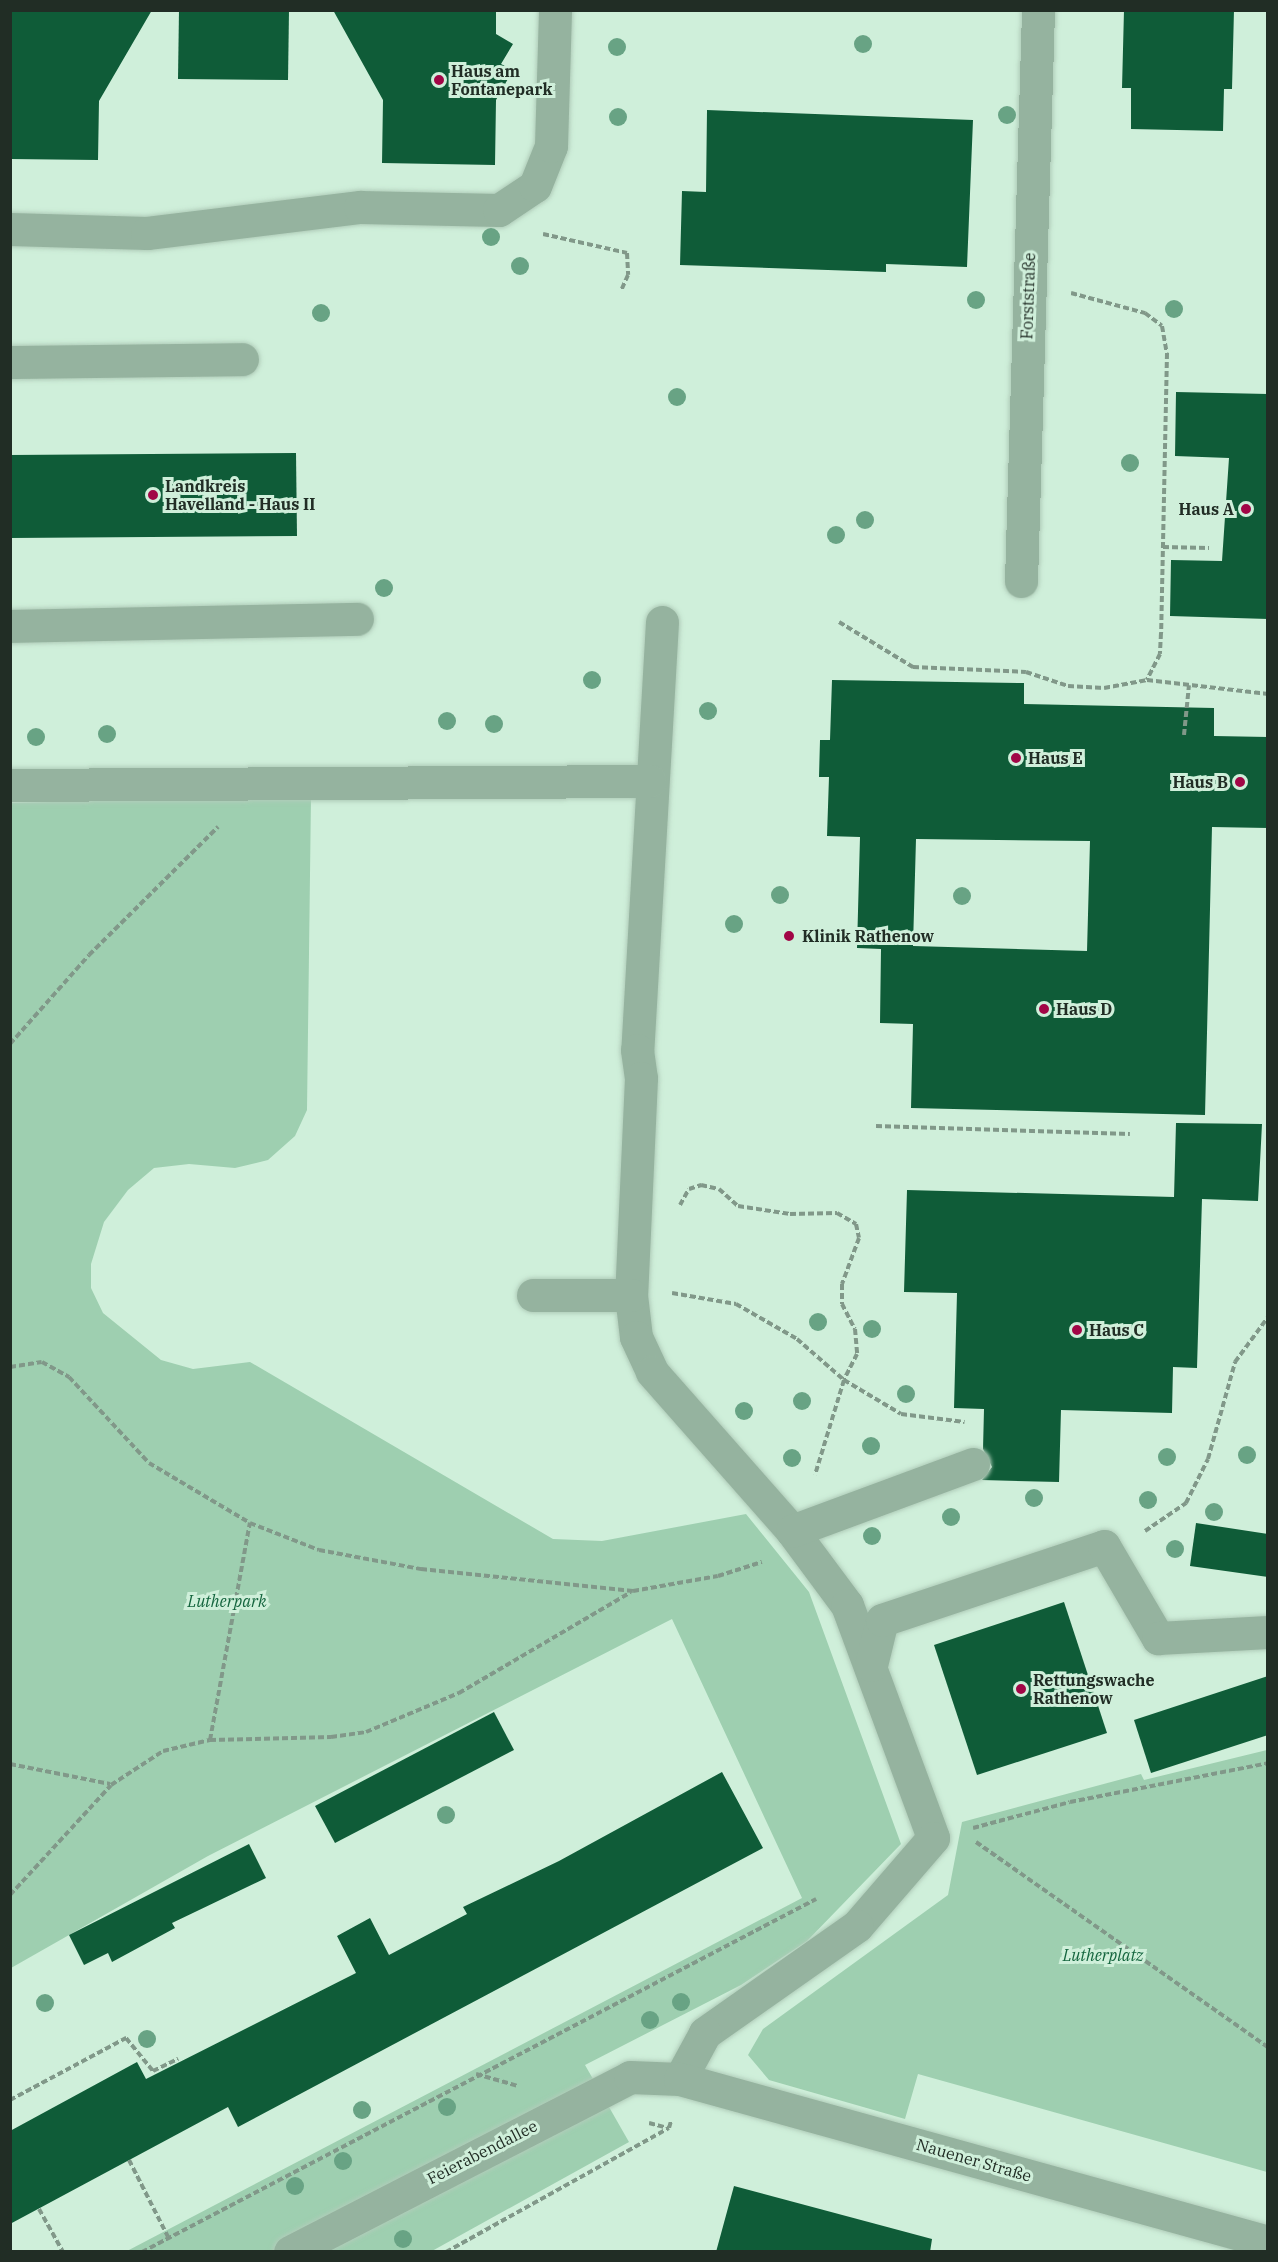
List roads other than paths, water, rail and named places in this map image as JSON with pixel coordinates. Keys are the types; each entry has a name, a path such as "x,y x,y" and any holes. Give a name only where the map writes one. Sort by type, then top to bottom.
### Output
{"street":[{"path":"10,229 147,233 360,207 499,210 535,186 551,146 555,10"},
{"name":"Forststraße","path":"1021,581 1038,10"},
{"path":"10,362 242,359"},
{"path":"10,626 357,619"},
{"path":"662,622 650,781 631,1295 636,1337 652,1372 792,1531 847,1605 871,1665 947,1835 857,1926 705,2033 680,2079"},
{"path":"10,786 264,782 650,781"},
{"path":"532,1295 631,1295"},
{"path":"792,1531 973,1464"},
{"path":"871,1665 882,1620 1104,1546 1158,1638 1268,1632"},
{"name":"Feierabendallee","path":"290,2252 630,2077 680,2079"},
{"name":"Nauener Straße","path":"680,2079 1268,2242"}],"place":[{"name":"Haus am Fontanepark","path":"439,80"},
{"name":"Landkreis Havelland - Haus II","path":"153,495"},
{"name":"Haus A","path":"1246,509"},
{"name":"Haus E","path":"1016,758"},
{"name":"Haus B","path":"1240,782"},
{"name":"Klinik Rathenow","path":"789,936"},
{"name":"Haus D","path":"1044,1009"},
{"name":"Haus C","path":"1077,1330"},
{"name":"Rettungswache Rathenow","path":"1021,1689"}],"park label":[{"name":"Lutherpark","path":"227,1601"},
{"name":"Lutherplatz","path":"1103,1955"}]}
